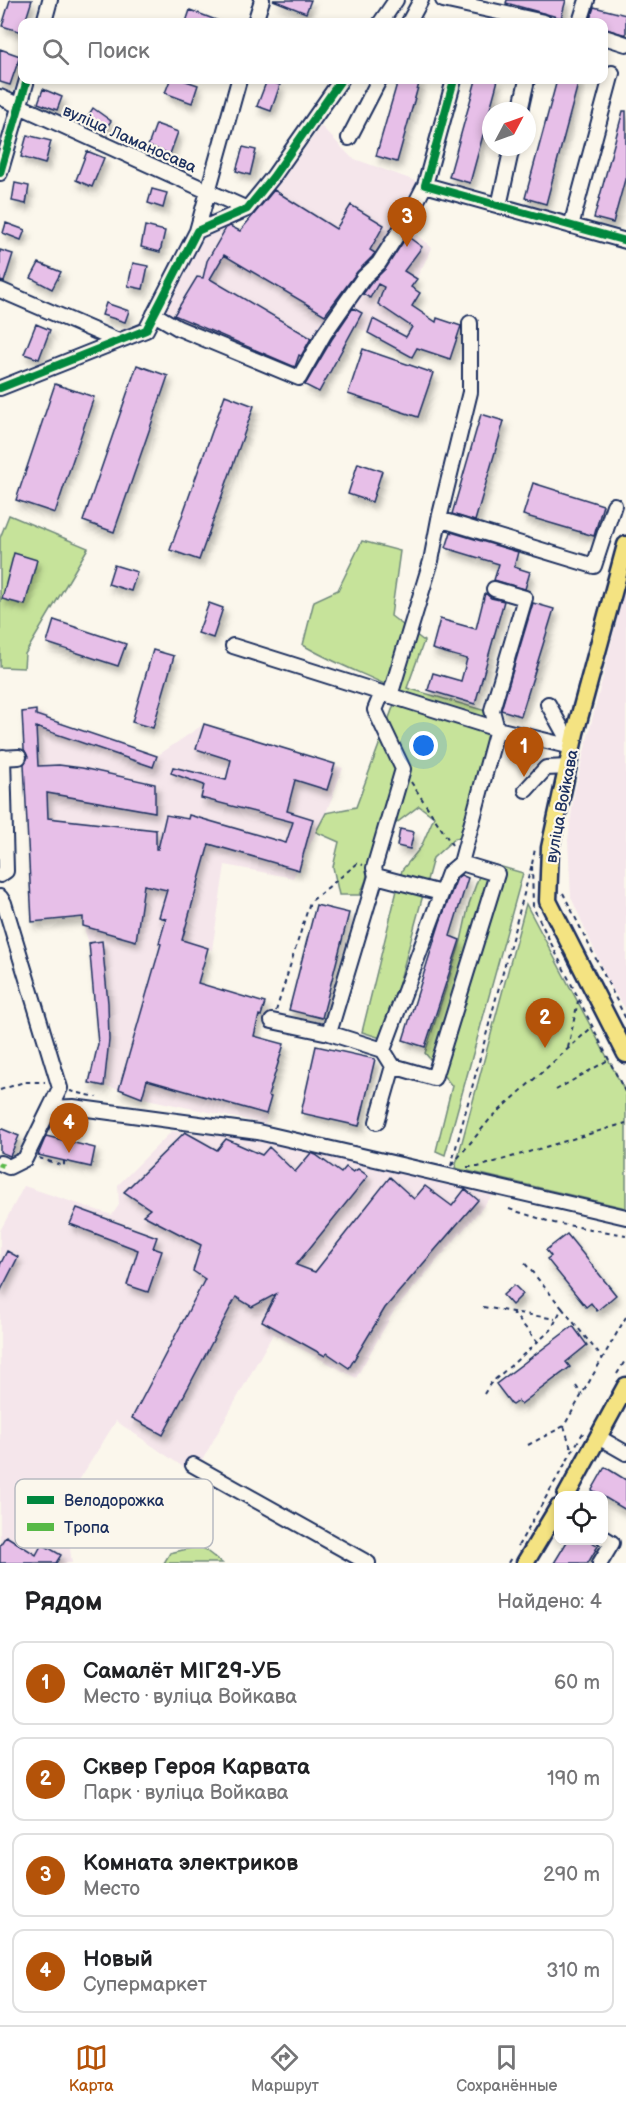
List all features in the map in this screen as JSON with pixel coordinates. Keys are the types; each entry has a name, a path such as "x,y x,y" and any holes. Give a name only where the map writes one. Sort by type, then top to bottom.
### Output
{"main road":[{"name":"вуліца Войкава","path":"625,1051 548,901 550,848 572,747 626,545"},
{"path":"568,1491 592,1433 620,1382"},
{"path":"525,1563 554,1515"}],"street":[{"path":"45,18 50,0"},
{"path":"256,18 262,0"},
{"path":"384,18 396,0"},
{"path":"411,18 421,0"},
{"path":"443,0 526,18"},
{"path":"581,18 587,0"},
{"path":"608,39 626,44"},
{"path":"571,226 612,73"},
{"path":"0,172 26,84"},
{"path":"0,388 146,330 197,231 238,84"},
{"path":"197,231 247,209 273,177 338,84"},
{"path":"349,138 377,84"},
{"path":"154,314 178,328 299,378 324,334 364,277 379,263 408,218 425,185 453,84"},
{"path":"522,102 526,84"},
{"name":"вуліца Ламаносава","path":"0,97 247,209"},
{"path":"499,206 510,156"},
{"path":"425,185 626,241"},
{"path":"0,290 118,341"},
{"path":"328,1033 403,769 375,710 386,695 431,561 470,392 470,323"},
{"path":"439,519 594,566 614,505"},
{"path":"383,1050 449,873 461,861 497,729 492,710 525,598 494,589"},
{"path":"233,646 497,729 572,747"},
{"path":"548,704 572,747"},
{"path":"0,875 6,872 1,758 19,757"},
{"path":"526,790 546,768 568,767"},
{"path":"272,1021 328,1033 383,1050 393,1066 434,1078 497,874 461,861"},
{"path":"375,872 441,893"},
{"path":"0,897 4,903 60,1088 25,1159 9,1167 0,1163"},
{"path":"377,1122 393,1066"},
{"path":"50,1108 73,1107 258,1132 626,1217"},
{"path":"592,1433 626,1454"},
{"path":"193,1465 368,1563"},
{"path":"600,1563 612,1543 608,1541"}],"path":[{"path":"403,769 461,861"},
{"path":"272,1021 310,902 358,863 375,872"},
{"path":"450,1169 531,864 533,908 626,1094"},
{"path":"561,884 580,930 625,1016"},
{"path":"568,1048 578,1001"},
{"path":"450,1169 491,1118 591,1028"},
{"path":"556,1090 608,1060"},
{"path":"0,1090 24,1082 46,1082 60,1088 99,1097"},
{"path":"450,1169 478,1167 626,1123"},
{"path":"28,1154 64,1166 64,1161"},
{"path":"509,1209 554,1223 626,1235"},
{"path":"523,1261 603,1359"},
{"path":"483,1307 555,1319"},
{"path":"484,1394 490,1384 551,1330 562,1308"},
{"path":"512,1312 538,1342"},
{"path":"528,1446 564,1426 626,1317"},
{"path":"620,1382 626,1359"},
{"path":"576,1386 582,1395"},
{"path":"564,1426 572,1451"},
{"path":"508,1563 572,1451 592,1433"}],"shaded area":[{"path":"321,126 352,158 421,183 400,221 432,248 412,287 420,293 412,306 427,316 418,330 419,344 412,357 355,326 319,392 169,330 165,303 206,233 227,225 240,231 269,188 285,175"},
{"path":"626,583 626,1009 611,988 571,897 568,840 574,793"},
{"path":"36,710 49,719 157,756 204,724 343,768 326,813 293,878 225,865 212,950 208,949 198,983 265,1003 254,1036 284,1044 270,1090 271,1097 265,1124 142,1098 119,1089 89,1083 98,1044 89,943 83,926 83,918 32,922 22,712"},
{"path":"172,1131 251,1139 494,1194 394,1311 356,1378 273,1334 204,1457 189,1471 116,1421 80,1479 15,1479 15,1548 70,1548 72,1563 0,1563 0,1231 24,1186 112,1215 119,1205 118,1185"}],"green space":[{"path":"9,515 88,548 25,654 24,668 0,667 0,538"},
{"path":"362,541 400,551 391,616 424,641 407,688 486,711 490,754 467,839 455,838 433,858 384,1039 362,1032 402,870 421,847 434,817 419,806 374,840 366,880 360,895 339,895 333,867 339,842 316,832 326,813 356,807 399,691 303,645 314,601 338,590"},
{"path":"484,862 523,873 445,1155 436,1151 452,1086 425,1053 461,941 469,904"},
{"path":"526,904 626,1093 626,1208 455,1168"},
{"path":"203,1548 222,1563 164,1563 170,1553"}],"building":[{"path":"10,0 32,0 26,18 18,18 18,31 2,26"},
{"path":"273,0 311,0 306,13"},
{"path":"507,0 566,0 561,18 506,3"},
{"path":"594,7 626,15 626,35 608,30 608,18 590,18"},
{"path":"190,10 211,18 187,18"},
{"path":"0,49 18,55 18,62 10,85 0,82"},
{"path":"168,84 198,85 192,103 165,93"},
{"path":"265,84 280,85 271,111 257,106"},
{"path":"397,84 419,84 397,162 376,156"},
{"path":"475,84 497,84 492,102 482,102 482,139 470,183 449,177"},
{"path":"556,84 578,84 546,204 525,198"},
{"path":"43,89 62,97 57,110 38,103"},
{"path":"93,108 111,121 104,131 86,119"},
{"path":"623,111 626,111 626,176 613,223 594,218"},
{"path":"156,124 178,132 170,154 148,146"},
{"path":"27,135 51,141 45,164 21,157"},
{"path":"243,147 256,150 250,175 236,171"},
{"path":"87,151 104,158 92,187 76,180"},
{"path":"15,183 29,186 26,204 12,201"},
{"path":"152,189 167,193 163,208 148,203"},
{"path":"274,190 336,229 351,205 384,225 370,250 375,253 357,272 325,315 224,255 210,279 311,338 301,356 299,355 295,367 174,315 197,277 203,278 207,261 226,228 230,226 240,231"},
{"path":"6,223 25,230 21,240 3,233"},
{"path":"145,226 165,231 160,252 141,247"},
{"path":"407,236 422,247 404,271 417,279 411,287 420,293 412,306 436,322 437,318 461,326 450,359 417,348 412,357 368,333 373,319 406,337 412,327 378,304 384,287 378,284 370,298 363,294 386,268"},
{"path":"0,250 13,254 4,282 0,281"},
{"path":"39,263 61,272 52,289 31,278"},
{"path":"133,263 148,266 143,289 128,286"},
{"path":"106,303 129,311 125,322 102,315"},
{"path":"353,308 362,313 319,392 305,385 332,339"},
{"path":"36,324 50,330 39,359 24,354"},
{"path":"363,349 433,373 418,417 348,394"},
{"path":"137,365 168,376 114,532 83,521"},
{"path":"55,384 94,397 55,513 16,500"},
{"path":"225,395 254,406 199,560 170,550"},
{"path":"481,414 504,421 475,521 452,514"},
{"path":"358,463 382,471 372,502 348,494"},
{"path":"533,483 603,505 594,536 523,515"},
{"path":"451,532 518,552 514,567 530,572 525,589 494,580 499,564 446,548"},
{"path":"14,553 37,560 25,605 2,599"},
{"path":"114,565 137,572 131,591 108,584"},
{"path":"485,593 491,598 504,601 475,704 428,690 433,673 461,681 467,659 432,649 440,619 476,629"},
{"path":"209,603 223,608 213,638 198,633"},
{"path":"533,603 554,609 521,716 501,710"},
{"path":"54,620 126,644 118,666 47,643"},
{"path":"153,650 174,656 153,728 132,722"},
{"path":"36,710 36,715 157,756 153,767 36,727 38,766 59,765 82,768 155,784 155,812 47,793 48,818 156,830 156,849 158,849 166,815 188,819 189,815 286,843 293,822 201,798 204,785 171,773 173,767 226,780 231,760 196,749 204,724 335,764 327,790 295,780 287,811 313,819 299,870 209,844 182,940 208,948 198,983 265,1003 261,1016 259,1015 254,1036 284,1044 268,1096 271,1097 266,1114 147,1080 142,1098 119,1089 161,944 159,943 166,919 159,917 167,890 144,885 136,941 83,926 83,917 32,922 24,764 28,757 24,749 22,712"},
{"path":"508,741 517,743 515,753 506,750"},
{"path":"400,829 414,832 410,849 397,846"},
{"path":"461,875 468,878 450,936 460,940 425,1047 403,1040 440,922 457,878"},
{"path":"316,905 349,913 322,1018 289,1010"},
{"path":"102,941 109,1040 104,1086 89,1083 98,1044 89,943"},
{"path":"316,1046 375,1059 359,1126 301,1113"},
{"path":"0,1128 19,1136 10,1156 0,1152"},
{"path":"185,1132 217,1150 226,1139 262,1155 269,1147 295,1172 311,1153 341,1173 346,1167 353,1172 358,1169 368,1176 296,1265 315,1272 390,1177 414,1199 425,1186 452,1206 465,1189 478,1200 385,1308 349,1368 327,1353 325,1356 262,1321 276,1294 252,1307 236,1297 163,1435 132,1418 205,1279 193,1271 201,1245 143,1215 150,1209 124,1192"},
{"path":"46,1136 95,1148 91,1167 38,1155"},
{"path":"77,1208 157,1237 153,1248 162,1251 148,1292 127,1285 138,1250 70,1224"},
{"path":"567,1234 616,1295 597,1311 591,1303 586,1307 547,1259 551,1256 546,1250"},
{"path":"7,1251 18,1257 0,1292 0,1265"},
{"path":"514,1285 523,1294 512,1305 503,1295"},
{"path":"573,1326 587,1345 566,1362 570,1367 521,1404 518,1401 512,1405 496,1384"},
{"path":"605,1467 626,1480 626,1510 608,1499 608,1491 592,1490"},
{"path":"6,1536 15,1542 15,1548 25,1548 36,1555 40,1548 49,1548 61,1555 56,1563 0,1563 0,1545"},
{"path":"565,1545 598,1546 588,1563 554,1563"}],"marked path":[{"path":"0,1167 1,1163"}],"cycle path":[{"path":"0,173 26,84"},
{"path":"0,388 146,330 197,231 247,209 273,177 338,84"},
{"path":"453,84 425,185 626,241"}],"place":[{"name":"Комната электриков","path":"407,247"},
{"name":"Самалёт МІГ29-УБ","path":"524,777"},
{"name":"Сквер Героя Карвата","path":"545,1048"},
{"name":"Новый","path":"69,1153"}]}
